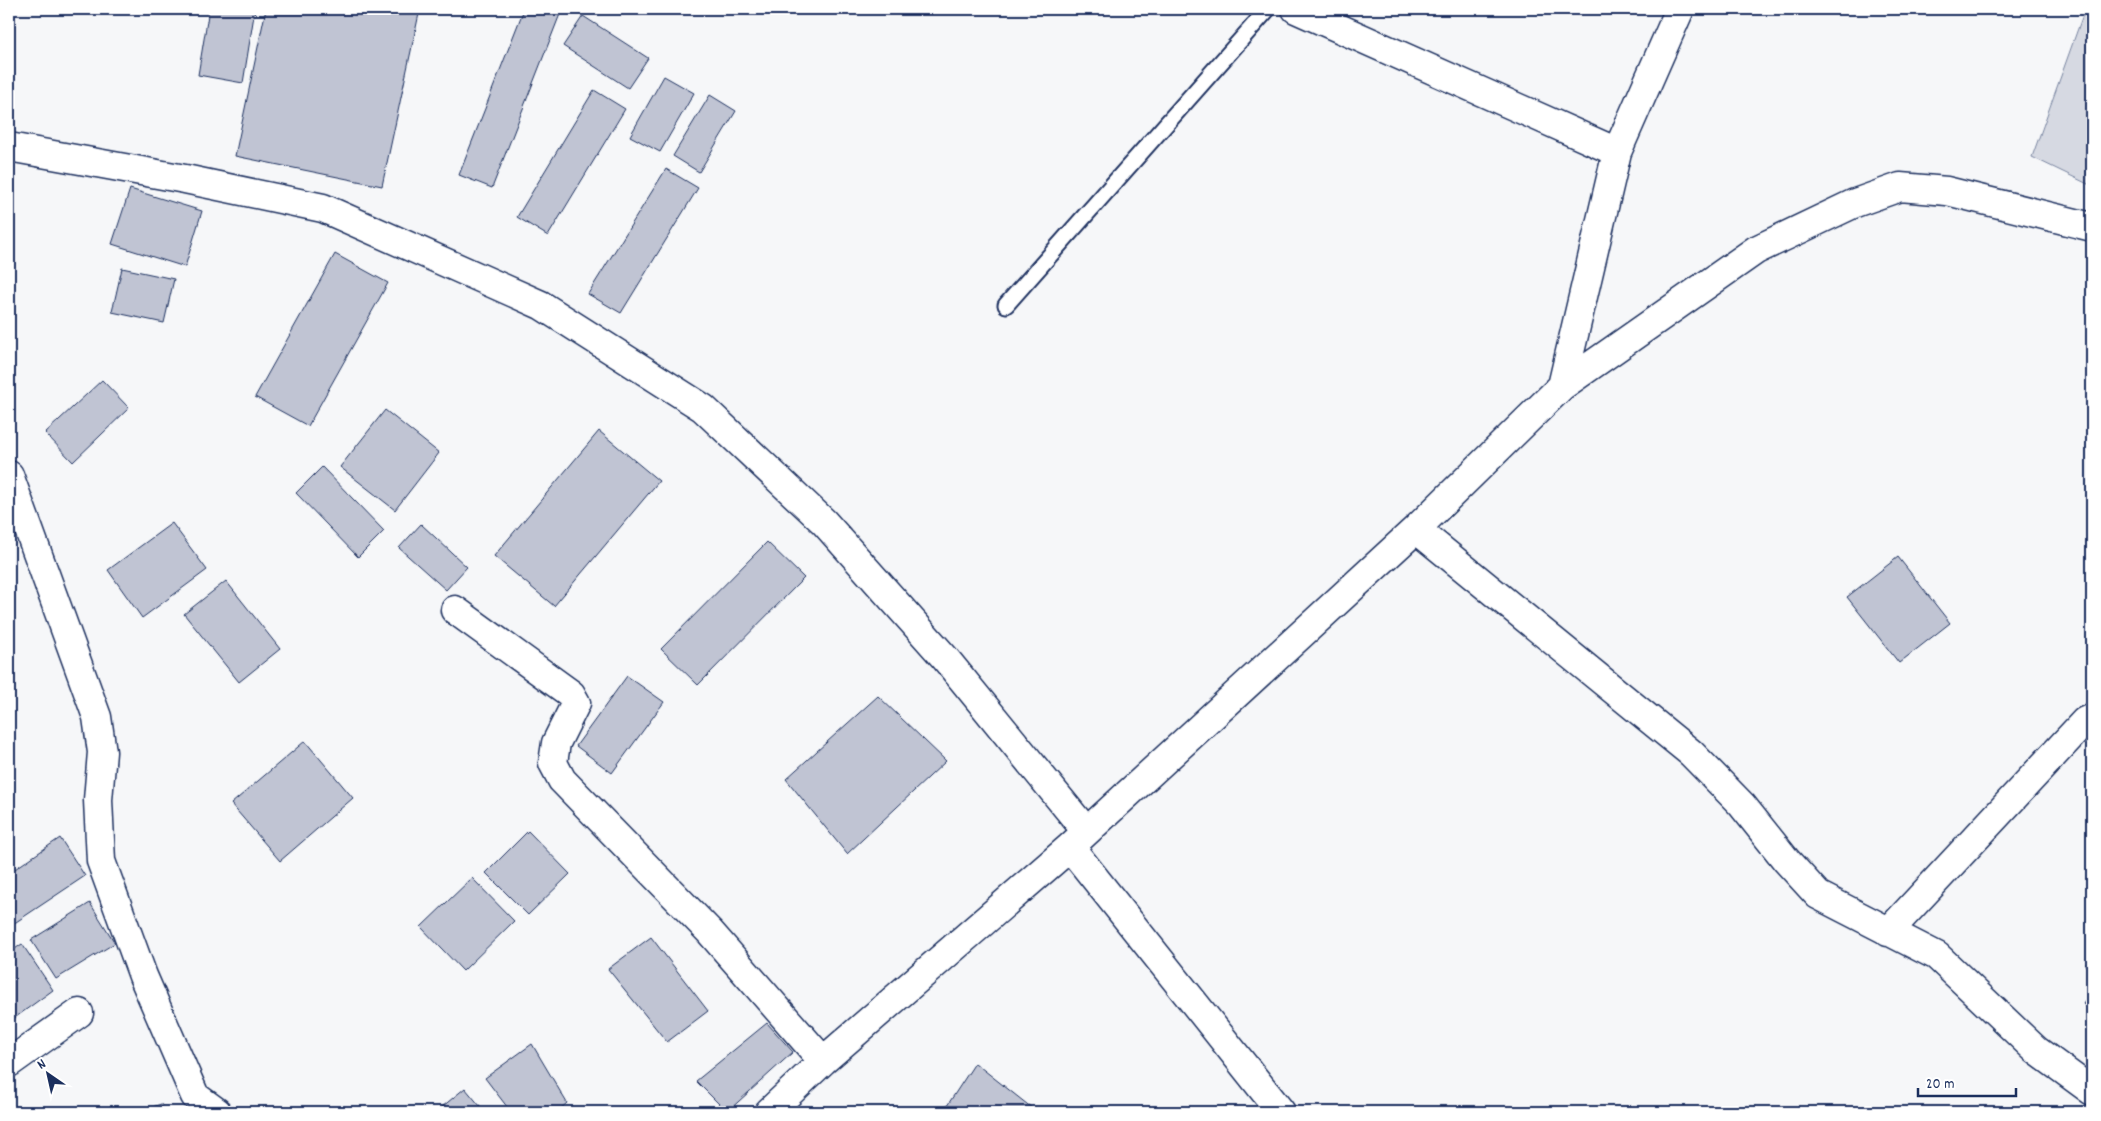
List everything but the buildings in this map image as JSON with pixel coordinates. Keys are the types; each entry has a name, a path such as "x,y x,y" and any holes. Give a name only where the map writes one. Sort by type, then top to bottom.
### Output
{"street":[{"path":"1296,9 1617,152"},
{"path":"1562,386 1617,152 1680,9"},
{"path":"9,147 185,179 323,208 541,305 702,408 824,522 945,658 1281,1112"},
{"path":"770,1112 823,1061 1078,839 1416,528 1562,386 1756,250 1855,203 1900,187 1947,191 2092,227"},
{"path":"9,475 97,717 102,752 98,800 101,861 143,976 195,1096 216,1112"},
{"path":"1416,528 1691,753 1742,805 1786,860 1818,895 1937,956 2036,1050 2092,1091"},
{"path":"455,610 571,694 576,703 556,743 554,763 562,780 710,932 823,1061"},
{"path":"1888,932 2084,721 2092,718"},
{"path":"9,1063 79,1013"}],"lane":[{"path":"1006,305 1268,9"}],"shaded area":[{"path":"2085,9 2092,9 2092,186 2032,157"}]}
